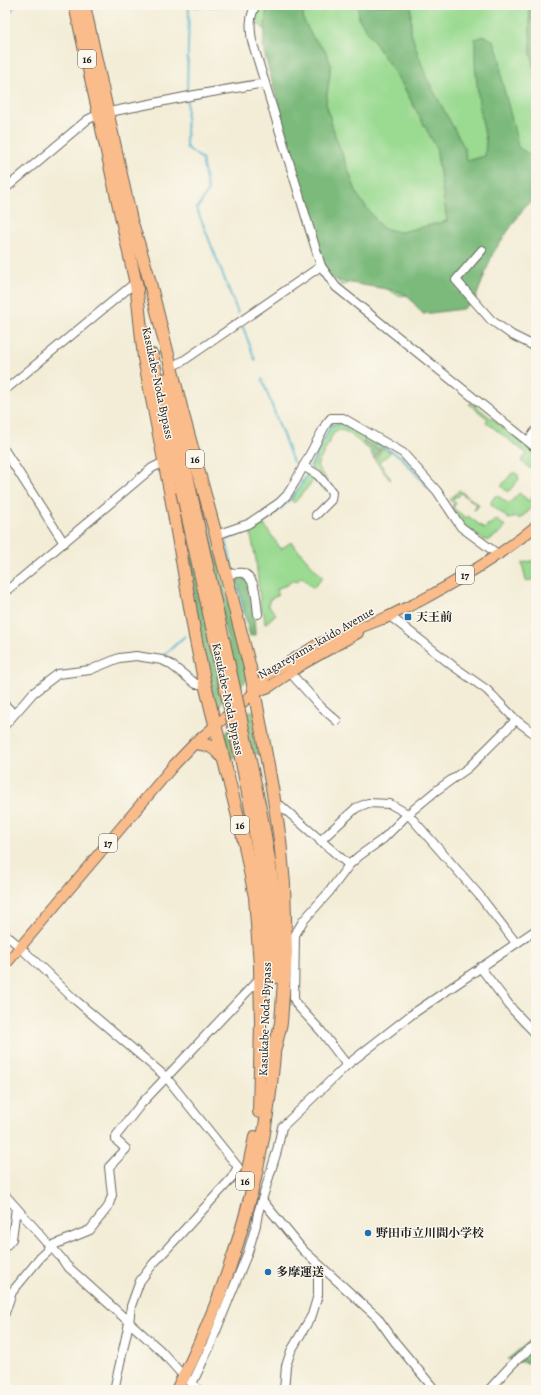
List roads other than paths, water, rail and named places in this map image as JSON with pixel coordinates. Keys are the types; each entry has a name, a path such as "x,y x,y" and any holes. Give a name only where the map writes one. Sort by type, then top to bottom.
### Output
{"highway":[{"name":"Kasukabe-Noda Bypass","path":"75,5 133,226 186,490"},
{"name":"Kasukabe-Noda Bypass","path":"84,5 103,113 136,282 186,490 245,757 267,849 276,921 277,982 275,1048 271,1088 252,1191 232,1259 216,1304 185,1377 177,1390"},
{"name":"16","path":"133,226 148,275 172,366 182,411 216,535 255,692 275,807 284,884 286,952 281,1023 275,1048"},
{"name":"16","path":"136,282 144,358 164,462 185,586 205,684 250,870 258,925 260,978 261,1023 259,1112"},
{"path":"196,743 211,746 224,759"},
{"name":"Kasukabe-Noda Bypass","path":"168,1390 185,1377 226,1251 244,1190 259,1112 264,1071 268,1017 268,948 259,857 245,757"}],"main road":[{"name":"Nagareyama-kaido Avenue","path":"255,692 269,687 289,672 454,582 499,555 536,526"},
{"name":"Nagareyama-kaido Avenue","path":"5,965 174,765 196,743 255,692 266,676 310,648 390,616"}],"street":[{"path":"256,5 253,10 250,24 252,41 321,266 336,287 536,448"},
{"path":"5,189 87,120 103,113 265,83"},
{"path":"482,250 456,280 491,320 512,335 536,347"},
{"path":"172,366 183,361 321,266"},
{"path":"5,390 136,282"},
{"path":"216,535 248,524 279,503 287,495 326,424 331,418 343,418 403,453 437,492 461,527 499,555"},
{"path":"528,441 536,430"},
{"path":"5,451 64,543"},
{"path":"5,592 152,468 164,462"},
{"path":"303,466 318,475 332,492 331,500 316,515"},
{"path":"226,575 239,573 251,580 254,586 258,614"},
{"path":"390,616 453,666 487,690 516,720 536,735"},
{"path":"5,725 33,692 58,674 90,670 119,658 136,656 162,660 170,664 196,684 205,684"},
{"path":"289,672 320,707 337,721"},
{"path":"347,1066 322,1032 297,1005 294,999 295,935 303,921 329,892 349,865 383,839 408,814 437,790 468,768 516,720"},
{"path":"320,841 356,808 368,803 390,804 408,814 479,895 516,943"},
{"path":"275,807 281,806 349,865"},
{"path":"185,1377 210,1346 248,1252 277,1151 282,1127 347,1066 411,1015 536,930"},
{"path":"5,934 72,998 166,1077 238,1167 231,1179 152,1264 140,1281 131,1306 129,1322 114,1390"},
{"path":"480,967 513,1010 536,1034"},
{"path":"5,1313 12,1292 40,1258 51,1247 90,1230 108,1207 112,1195 110,1167 126,1149 116,1140 116,1136 141,1104 260,978"},
{"path":"5,1195 66,1265 161,1351 199,1390"},
{"path":"262,1200 303,1250 318,1265 377,1316 395,1342 435,1390"},
{"path":"5,1247 12,1239 16,1208"},
{"path":"284,1390 286,1366 291,1351 312,1315 318,1295 318,1265"},
{"path":"488,1390 501,1375 536,1345"}],"waterway":[{"path":"5,19 13,9 14,5"},
{"path":"187,90 189,5"},
{"path":"187,101 186,147 202,159 208,191 197,209 238,313"},
{"path":"243,327 255,360"},
{"path":"262,379 293,462"},
{"path":"310,467 331,425 342,423 401,457 437,497"},
{"path":"303,482 308,472"},
{"path":"233,570 226,540 249,530 278,511 294,494 302,483 301,481"},
{"path":"452,521 459,530"},
{"path":"235,576 244,612"},
{"path":"162,657 185,636"}],"place":[{"name":"天王前","path":"408,617"},
{"name":"野田市立川間小学校","path":"368,1233"},
{"name":"多摩運送","path":"268,1272"}]}
